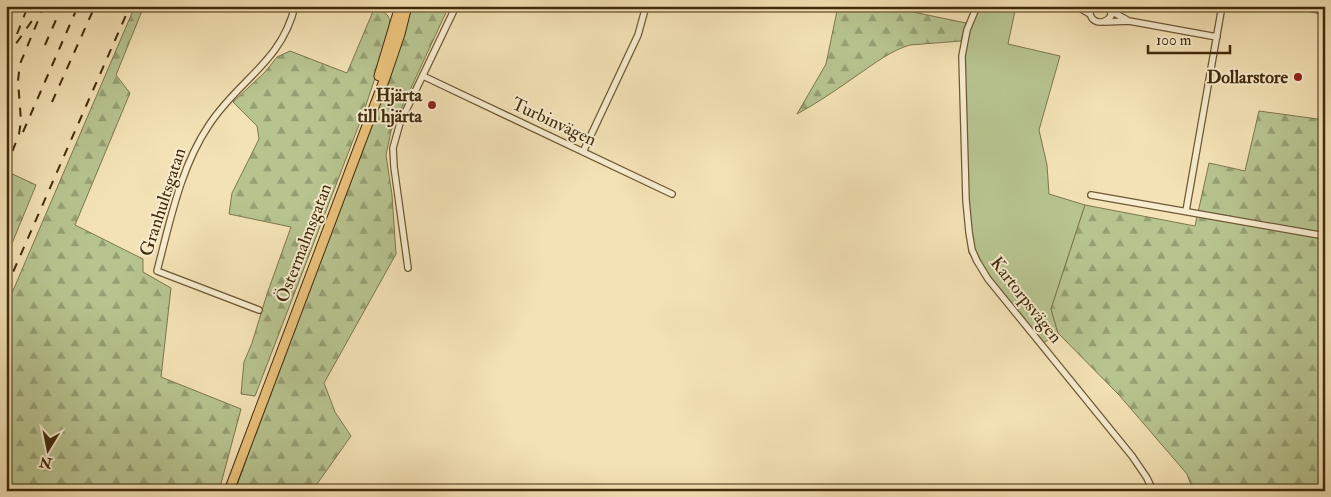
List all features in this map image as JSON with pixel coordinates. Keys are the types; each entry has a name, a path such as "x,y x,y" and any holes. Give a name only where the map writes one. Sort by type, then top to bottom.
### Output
{"main road":[{"name":"Östermalmsgatan","path":"224,491 373,95 403,8"},
{"name":"Östermalmsgatan","path":"229,491 394,54 403,8"}],"street":[{"name":"Granhultsgatan","path":"259,310 157,271 178,195 201,138 226,101 267,61 278,47 287,31 295,6"},
{"path":"385,6 403,8"},
{"path":"408,268 393,148 400,123 456,6"},
{"path":"583,152 638,35 646,6"},
{"name":"Kartorpsvägen","path":"977,6 966,37 962,56 966,200 972,250 988,278 1132,456 1147,478 1153,491"},
{"path":"1077,6 1087,6"},
{"path":"1077,6 1100,23 1129,21 1217,37"},
{"path":"1090,14 1091,6"},
{"path":"1186,211 1222,6"},
{"path":"1296,6 1325,11"},
{"path":"1105,22 1110,16 1110,8"},
{"path":"1110,8 1129,21"},
{"name":"Turbinvägen","path":"423,76 672,194"},
{"path":"1092,195 1325,236"}],"green space":[{"path":"135,6 144,6 116,75 130,93 75,225 143,259 143,272 171,288 161,377 241,409 219,491 6,491 6,307"},
{"path":"410,6 449,6 391,131 386,155 392,195 396,254 324,383 335,412 351,436 312,491 235,491"},
{"path":"838,6 914,6 913,12 966,23 961,41 910,45 897,50 877,61 821,100 797,114 826,64"},
{"path":"976,6 1016,6 1008,44 1060,56 1039,130 1047,165 1049,194 1085,205 1051,309 1058,333 1039,346 1001,299 969,253 962,44"},
{"path":"374,9 385,13 390,23 378,69 362,117 255,396 241,394 244,362 291,227 229,214 232,193 259,139 257,126 233,102 265,72 277,57 290,51 347,73"},
{"path":"1259,111 1325,120 1325,491 1193,491 1187,474 1119,395 1058,333 1051,309 1085,205 1195,226 1209,163 1245,171"},
{"path":"6,171 36,185 6,258"}],"railway":[{"path":"17,34 28,6"},
{"path":"6,168 19,134 21,121 18,81 20,64 44,6"},
{"path":"45,45 62,6"},
{"path":"23,132 78,6"},
{"path":"52,102 95,6"},
{"path":"6,288 130,6"},
{"path":"6,58 36,15"}],"place":[{"name":"Dollarstore","path":"1298,77"},
{"name":"Hjärta till hjärta","path":"432,105"}]}
